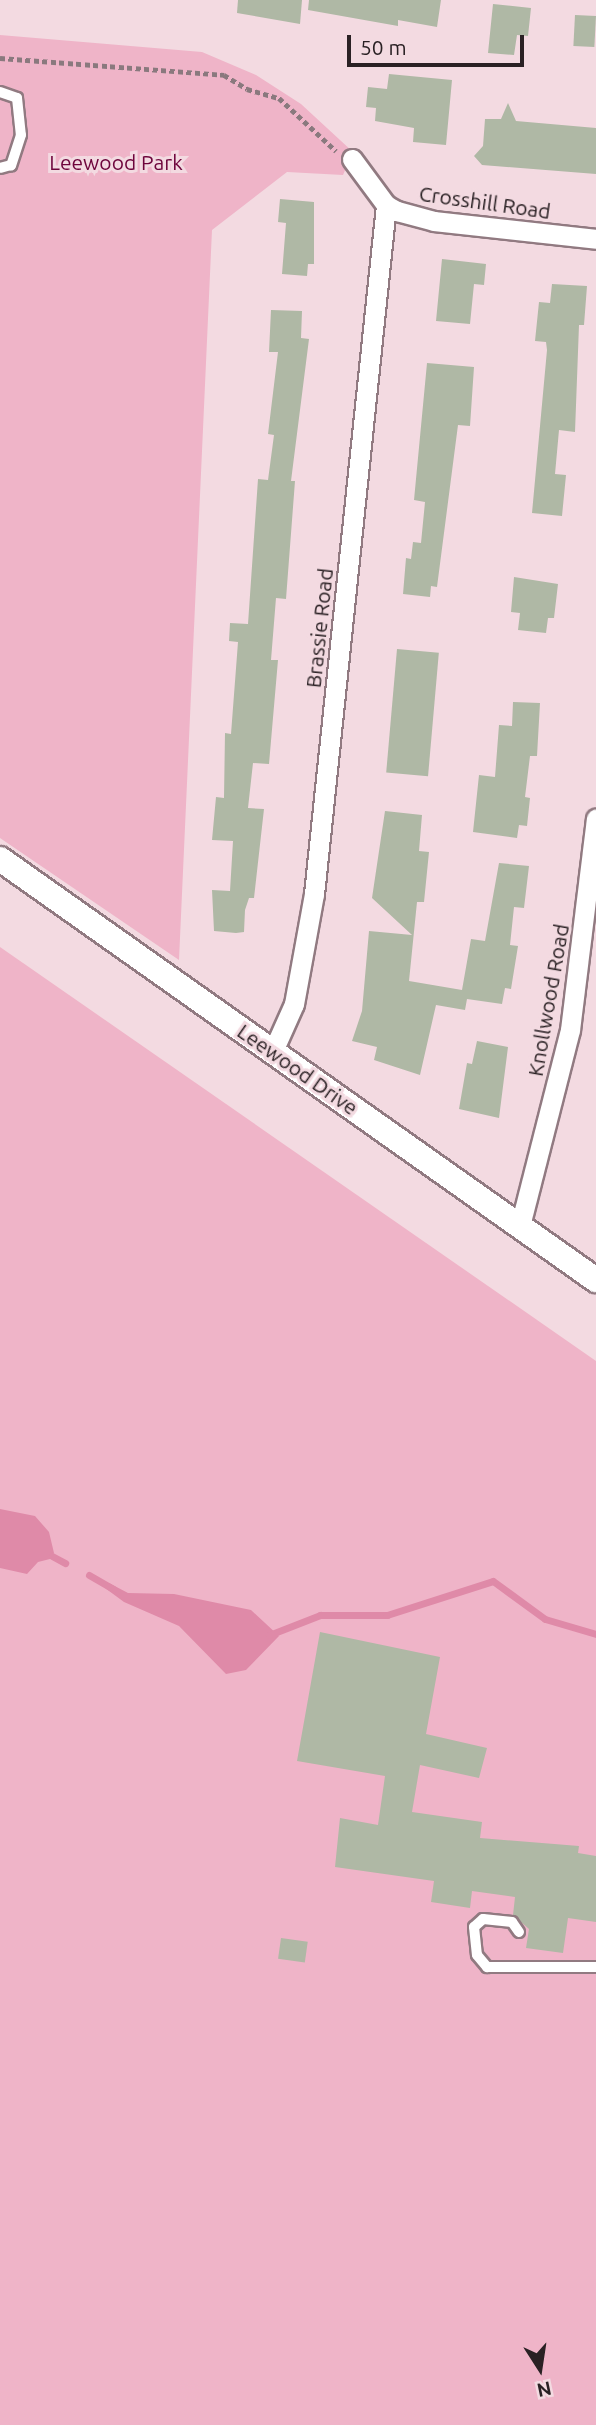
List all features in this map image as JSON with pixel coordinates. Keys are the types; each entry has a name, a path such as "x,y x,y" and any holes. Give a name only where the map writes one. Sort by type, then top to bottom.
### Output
{"street":[{"name":"Crosshill Road","path":"352,159 386,205 434,221 596,239"},
{"name":"Brassie Road","path":"273,1051 294,1004 314,894 386,205"},
{"name":"Knollwood Road","path":"520,1226 570,1030 596,819"},
{"name":"Leewood Drive","path":"0,859 596,1280"}],"lane":[{"path":"0,92 17,98 21,135 11,165 0,168"},
{"path":"519,1932 512,1922 483,1919 474,1927 477,1955 487,1967 596,1967"}],"path":[{"path":"0,58 224,75 247,89 279,98 310,123 338,153 352,159"}],"green space":[{"name":"Leewood Park","path":"0,35 202,52 256,75 301,104 353,152 343,175 287,172 212,230 179,960 0,838"},
{"path":"0,947 596,1361 596,2425 0,2425"}],"shaded area":[{"path":"0,1509 35,1516 49,1532 54,1553 50,1559 38,1562 27,1574 0,1568"},
{"path":"109,1583 128,1593 174,1594 251,1610 279,1636 246,1670 226,1674 179,1626 124,1602 105,1588"}],"building":[{"path":"238,0 302,0 300,24 237,13"},
{"path":"309,0 441,0 437,27 398,20 398,26 308,10"},
{"path":"493,4 531,8 528,36 517,35 514,55 488,53"},
{"path":"575,15 596,16 594,47 573,46"},
{"path":"389,74 452,80 446,145 413,142 414,128 375,121 376,108 366,107 368,87 387,89"},
{"path":"508,103 516,121 596,128 596,174 482,165 474,156 483,146 485,119 501,119"},
{"path":"280,199 314,202 314,264 308,264 307,276 282,274 286,223 278,222"},
{"path":"442,259 486,264 484,285 474,284 470,324 436,321"},
{"path":"552,284 587,286 584,325 579,325 575,432 559,430 555,474 566,475 562,516 532,513 547,350 546,342 535,341 539,302 550,303"},
{"path":"271,310 302,311 301,338 309,339 291,481 295,481 286,599 276,598 271,660 278,660 269,764 253,763 248,808 264,809 254,898 249,898 245,910 244,932 236,933 214,931 212,890 230,891 233,841 212,840 216,797 224,798 225,733 231,734 238,642 229,641 230,623 248,624 258,479 268,480 274,435 268,434 278,352 269,352"},
{"path":"427,363 474,367 470,426 458,425 437,587 431,586 430,597 403,594 406,558 411,559 413,542 421,543 425,502 414,500"},
{"path":"514,577 558,584 554,618 548,618 546,633 518,630 520,613 511,612"},
{"path":"397,649 439,653 428,776 386,773"},
{"path":"513,702 540,703 537,756 530,756 525,797 530,798 527,826 519,825 517,838 473,832 479,775 495,777 499,725 512,726"},
{"path":"385,811 422,815 419,851 429,852 424,902 417,902 409,981 462,990 471,939 485,941 499,863 529,866 524,908 514,907 510,945 518,946 511,989 505,988 502,1004 467,999 465,1010 436,1005 420,1075 374,1060 377,1047 352,1041 362,1011 369,931 412,935 372,898"},
{"path":"477,1041 508,1047 499,1118 459,1109 467,1063 472,1064"},
{"path":"320,1632 440,1657 426,1734 487,1748 479,1778 420,1765 412,1812 482,1822 480,1838 579,1846 578,1853 596,1856 596,1922 568,1918 563,1953 526,1948 529,1929 513,1915 515,1897 472,1891 470,1908 431,1902 434,1881 335,1867 340,1818 378,1825 385,1776 297,1761"},
{"path":"281,1938 308,1942 305,1963 278,1959"}],"waterway":[{"path":"52,1556 65,1563"},
{"path":"89,1575 113,1589"},
{"path":"269,1635 320,1615 387,1615 493,1581 545,1619 596,1634"}]}
